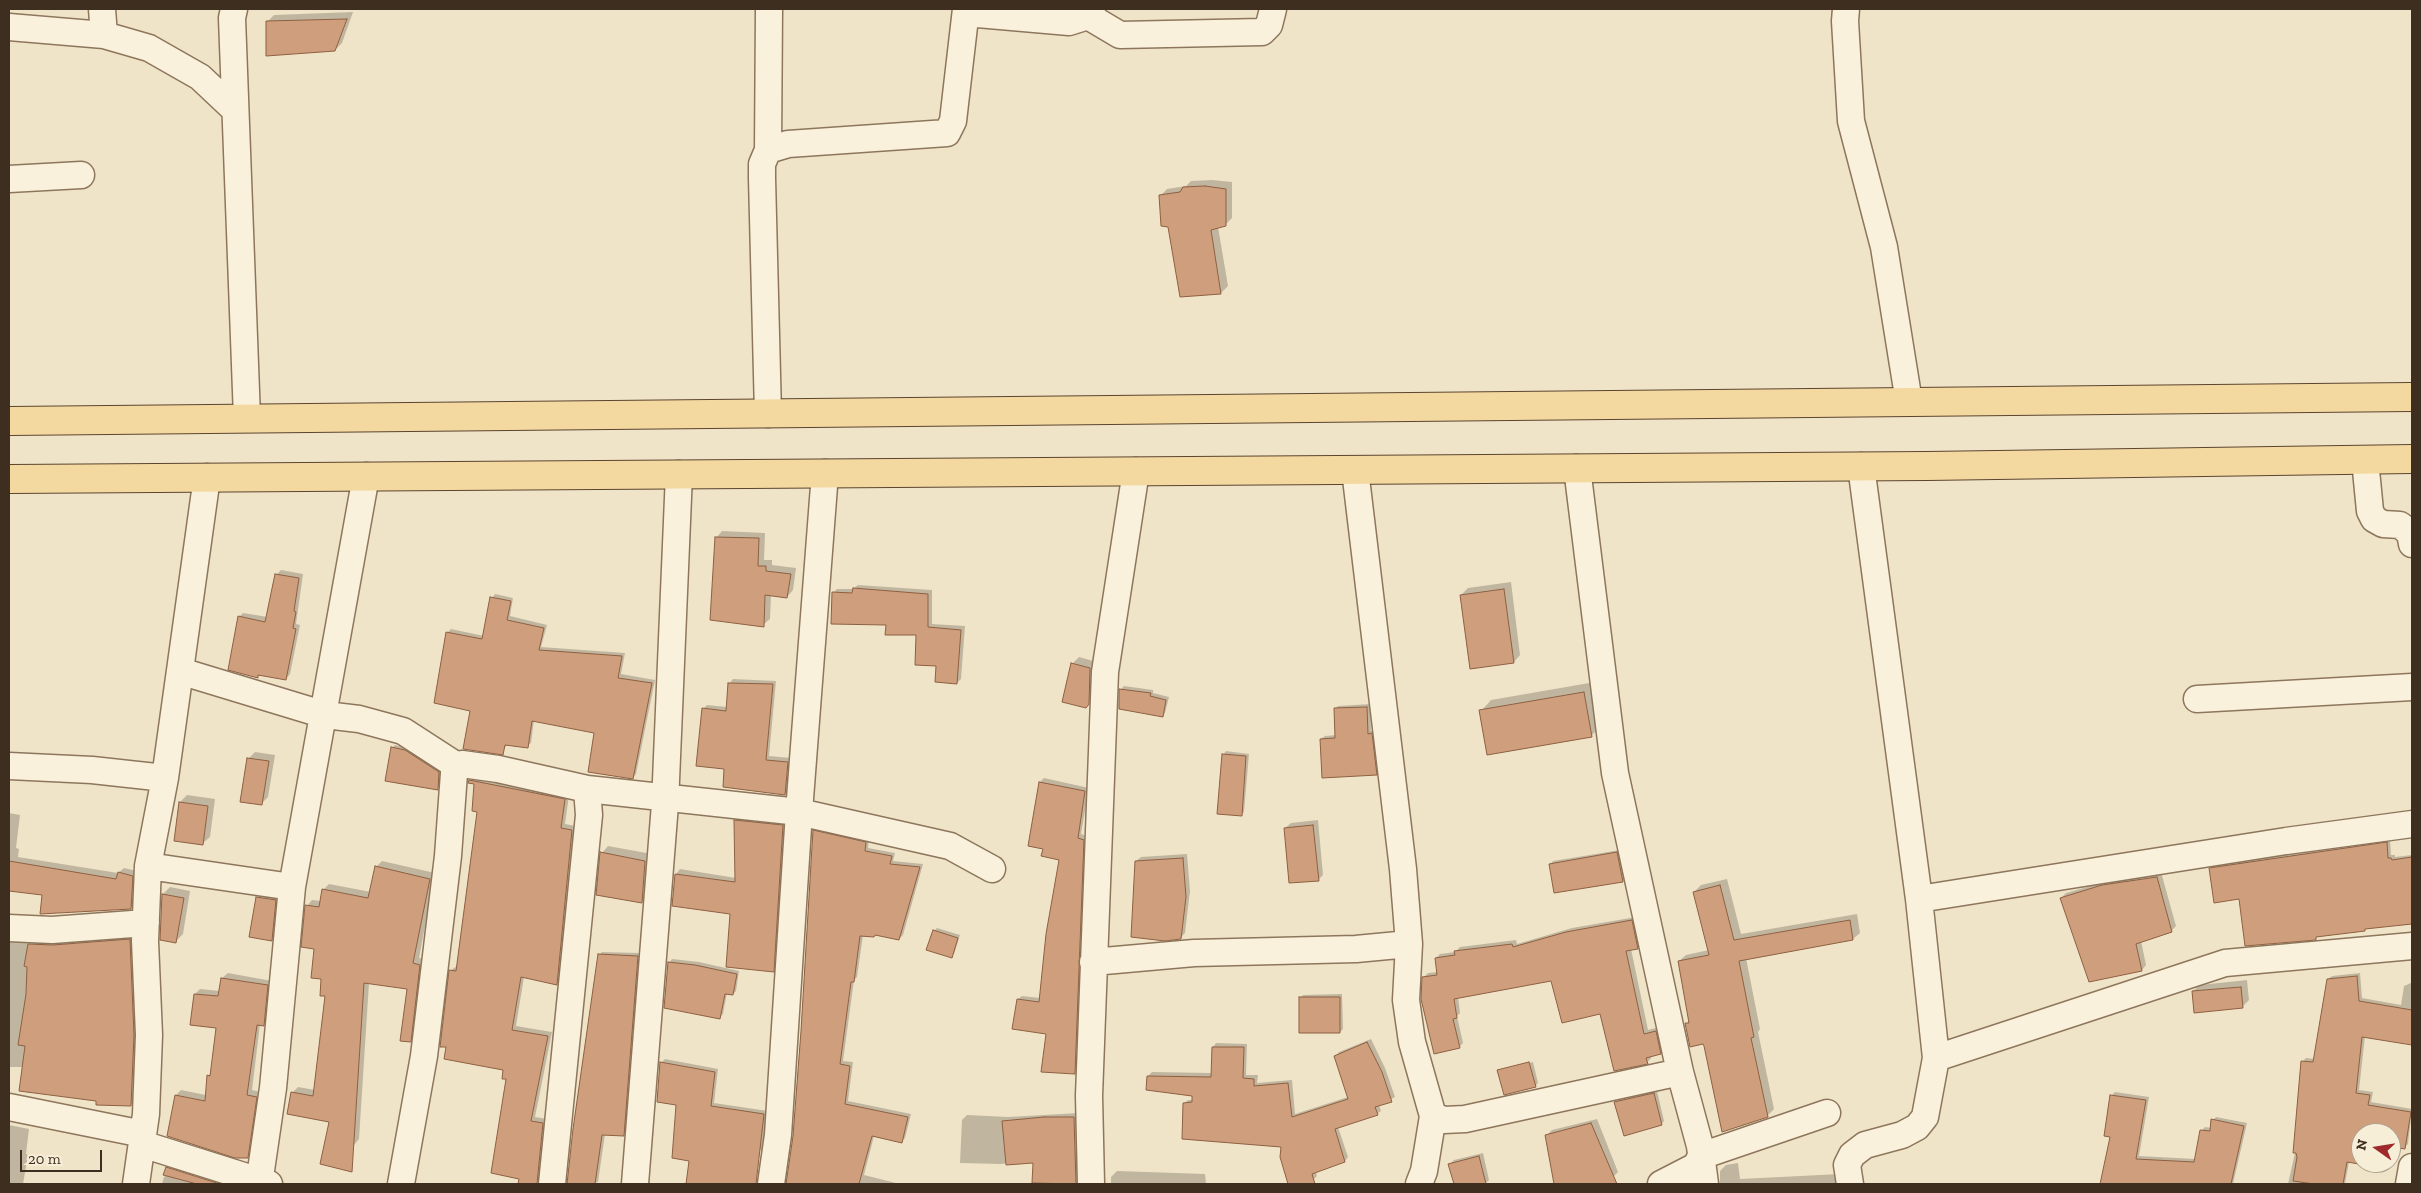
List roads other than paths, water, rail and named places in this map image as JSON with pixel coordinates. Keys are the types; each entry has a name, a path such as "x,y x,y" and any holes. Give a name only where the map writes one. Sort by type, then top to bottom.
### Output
{"main road":[{"path":"9,421 2412,397"},
{"path":"9,479 1861,466 2412,459"}],"street":[{"path":"102,9 104,35"},
{"path":"234,9 232,18 247,418"},
{"path":"768,414 762,164 768,150 769,9"},
{"path":"768,150 788,144 947,133 953,121 966,11 1069,22 1090,12 1120,35 1262,32 1269,25 1273,9"},
{"path":"1846,9 1845,21 1851,121 1884,247 1909,402"},
{"path":"9,27 104,35 149,48 200,77 235,110"},
{"path":"9,179 81,174"},
{"path":"2365,460 2370,511 2374,518 2383,524 2400,525 2410,533 2412,544"},
{"path":"1850,1184 1847,1165 1852,1155 1865,1145 1902,1135 1917,1127 1925,1117 1936,1058 1918,899 1861,466"},
{"path":"1578,468 1615,773 1680,1072 1701,1156 1705,1184"},
{"path":"1355,470 1403,869 1409,944 1406,1000 1412,1042 1433,1116 1424,1171 1419,1184"},
{"path":"1091,1184 1089,1096 1105,672 1136,471"},
{"path":"771,1184 778,1135 799,812 825,473"},
{"path":"634,1184 665,799 679,474"},
{"path":"9,1108 142,1139 263,1183 292,886 308,791 325,715 366,476"},
{"path":"136,1184 146,1114 149,1035 146,922 148,866 164,778 207,477"},
{"path":"180,671 325,715 359,719 403,731 457,766"},
{"path":"2197,699 2412,687"},
{"path":"401,1184 424,1056 448,856 454,773 457,766 462,764 498,769 587,789 665,799 799,812 950,846 992,869"},
{"path":"9,766 92,770 164,778"},
{"path":"552,1184 589,815 587,789"},
{"path":"1918,899 2286,841 2412,824"},
{"path":"148,866 292,886"},
{"path":"9,928 52,930 146,922"},
{"path":"1093,962 1194,953 1356,949 1409,944"},
{"path":"1936,1058 2225,963 2412,946"},
{"path":"1433,1116 1444,1120 1465,1119 1680,1072"},
{"path":"1661,1184 1696,1166 1701,1156 1827,1113"},
{"path":"2408,1184 2412,1167"}]}
